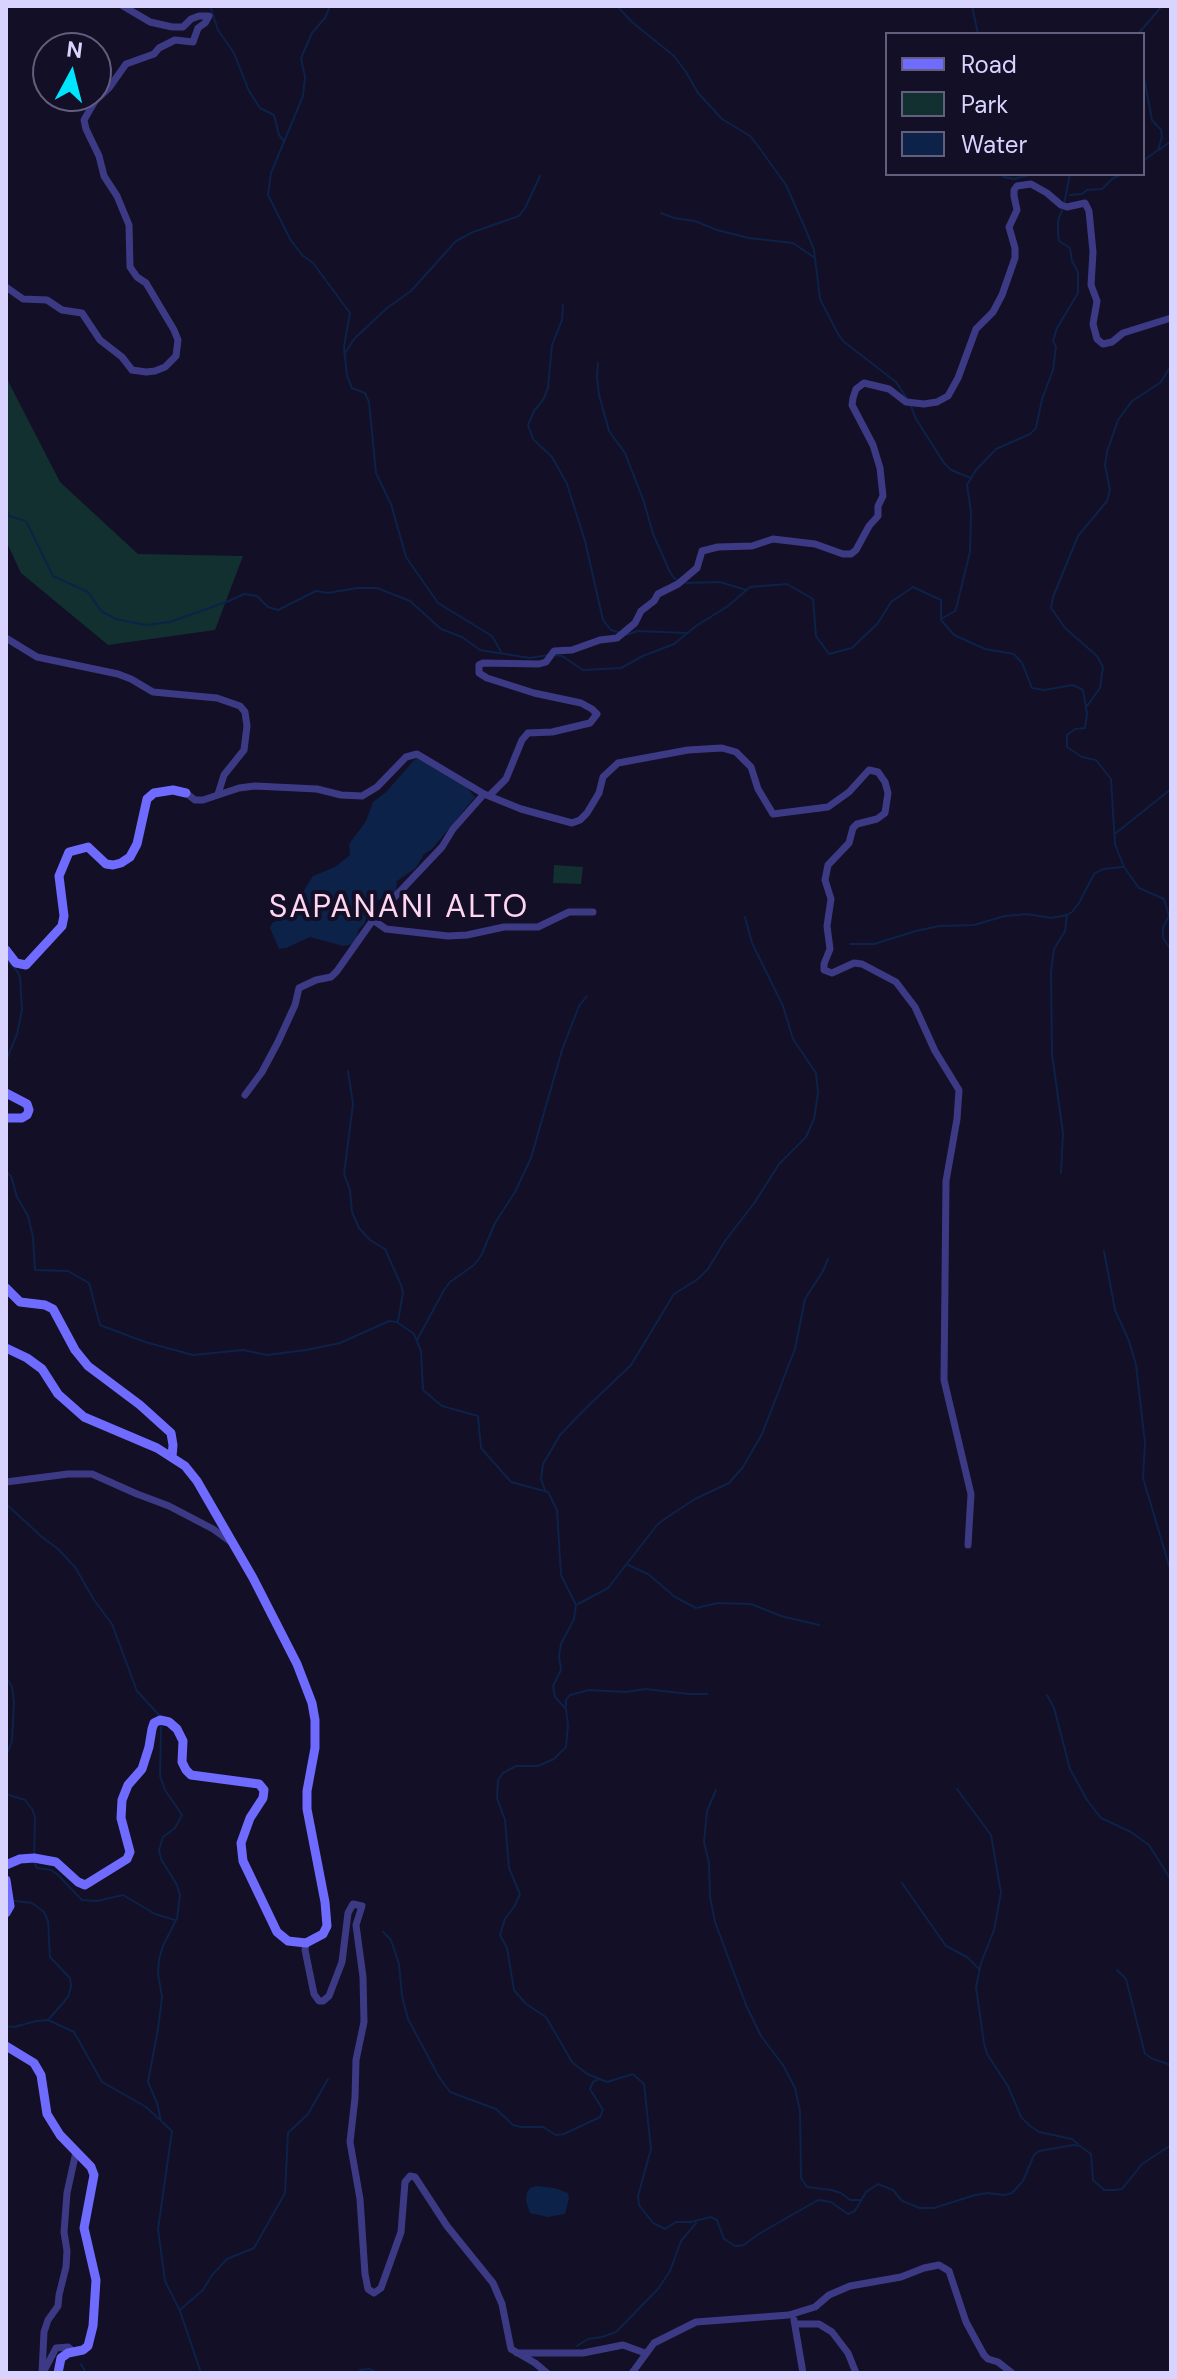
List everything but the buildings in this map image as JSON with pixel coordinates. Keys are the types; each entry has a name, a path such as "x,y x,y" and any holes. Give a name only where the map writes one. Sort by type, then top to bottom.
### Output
{"street":[{"path":"6,287 23,299 47,300 62,310 82,313 100,340 122,357 132,370 155,371 165,367 176,356 178,340 174,330 146,283 130,267 129,225 117,196 104,176 84,120 95,101 126,64 154,54 175,40 193,42 198,28 209,16 191,19 183,27 172,27 150,22 123,6"},
{"path":"245,1095 278,1042 295,1005 299,988 331,977 373,920 442,847 453,829 506,779 528,733 552,732 590,723 597,714 581,703 534,693 487,678 479,673 479,665 539,664 546,662 554,651 572,650 600,640 617,638 635,623 641,611 658,594 678,584 697,568 702,551 752,546 773,539 815,544 843,554 856,550 878,516 878,506 883,496 880,468 871,438 852,405 856,389 864,383 874,385 889,389 906,402 924,404 948,396 976,329 993,312 1002,295 1015,258 1009,227 1017,210 1014,190 1017,186 1031,184 1067,207 1085,203 1089,211 1093,252 1091,285 1097,301 1093,324 1097,339 1103,344 1112,342 1123,333 1171,318"},
{"path":"6,638 37,657 118,674 153,692 217,698 240,706 245,712 247,726 244,750 224,775 218,794"},
{"path":"6,950 16,963 26,965 62,926 64,916 59,876 69,852 88,847 106,864 113,865 130,857 137,844 147,799 154,793 173,790 186,793 195,800 203,800 255,786 317,789 362,796 377,787 406,757 417,754 487,794 521,809 572,823 587,813 599,793 603,777 618,763 705,749 722,748 736,752 746,759 758,789 773,814 828,807 849,792 869,770 874,769 885,782 888,793 885,813 877,819 857,824 849,843 828,865 825,880 831,899 827,926 830,949 824,970 832,973 854,963 862,964 896,982 915,1007 935,1051 959,1090 946,1181 943,1341 946,1394 971,1494 968,1545"},
{"path":"373,920 386,929 448,936 504,927 538,927 569,912 593,912"},
{"path":"6,1093 27,1104 29,1110 22,1118 6,1118"},
{"path":"6,1288 20,1302 53,1309 75,1350 88,1366 171,1433 172,1457"},
{"path":"6,1348 42,1369 58,1394 84,1417 157,1448 185,1466 197,1481 253,1578 297,1664 312,1703 315,1748 307,1809 327,1926 323,1934 306,1943 288,1941 277,1932 243,1861 241,1843 264,1790 259,1784 191,1775 182,1762 183,1741 177,1729 169,1722 160,1720 154,1723 142,1769 128,1785 122,1800 121,1818 130,1852 127,1859 85,1885 56,1862 20,1859 6,1865"},
{"path":"6,1482 92,1474 169,1506 213,1529 233,1544"},
{"path":"6,1880 10,1906 6,1913"},
{"path":"306,1943 315,1998 323,2001 329,1996 342,1962 348,1913 353,1904 362,1906 356,1925 363,1977 364,2022 355,2067 350,2142 360,2199 368,2289 374,2293 381,2288 401,2232 405,2182 412,2176 493,2283 502,2304 509,2344 515,2353 547,2373"},
{"path":"6,2046 34,2063 41,2075 47,2114 60,2135 91,2167 94,2175 84,2228 96,2280 93,2326 88,2346 61,2358 58,2373"},
{"path":"43,2373 44,2332 58,2306 66,2267 66,2206 76,2152"},
{"path":"632,2373 654,2343 696,2322 792,2315 815,2307 829,2295 850,2286 901,2277 932,2266 944,2267 949,2271 966,2322 980,2350 988,2359 998,2362 1012,2373"},
{"path":"792,2315 803,2373"},
{"path":"796,2324 819,2324 832,2332 848,2353 856,2373"},
{"path":"515,2353 583,2353 623,2345 645,2353"},
{"path":"43,2373 56,2348 68,2347 74,2352"}],"green space":[{"path":"6,377 60,482 138,554 243,556 215,630 108,645 21,573 6,541"},
{"path":"554,865 583,867 581,884 553,883"}],"water":[{"path":"416,758 421,758 465,785 475,797 432,849 424,854 416,868 397,881 396,892 369,902 366,906 368,915 353,944 343,946 310,937 279,949 270,928 272,923 300,908 304,900 303,892 313,876 335,867 350,855 349,844 366,821 373,802"},
{"path":"536,2186 568,2193 565,2214 548,2217 530,2213 527,2192"}],"waterway":[{"path":"210,6 218,30 234,53 249,91 260,108 274,115 279,135 284,141"},
{"path":"330,6 325,18 312,33 301,58 305,77 303,96 271,173 268,195 290,239 302,255 313,263 350,313 344,347 347,376 352,388 365,393 369,402 376,473 391,504 406,557 438,603 492,636 501,652"},
{"path":"617,6 674,56 698,93 722,119 750,136 758,146 786,185 805,228 814,250 820,299 837,332 843,341 896,382 908,400"},
{"path":"972,6 978,32"},
{"path":"1140,32 1162,6"},
{"path":"1145,83 1152,120 1161,130 1162,137 1158,150 1145,160"},
{"path":"1159,150 1171,141"},
{"path":"344,355 354,339 387,308 411,291 456,241 519,216 540,176"},
{"path":"1003,176 1014,179 1025,176"},
{"path":"1064,204 1070,176"},
{"path":"1070,195 1102,189 1118,176"},
{"path":"941,619 955,611 970,552 971,512 967,485 976,470 996,449 1030,434 1036,428 1053,370 1056,347 1053,341 1057,328 1078,293 1078,272 1070,248 1059,241 1058,221 1062,210"},
{"path":"661,213 749,238 793,243 815,258"},
{"path":"563,305 562,320 552,345 548,388 528,425 533,439 552,457 567,484 585,541 603,620 611,630 620,633"},
{"path":"598,363 599,395 609,431 625,453 653,534 670,572 679,581"},
{"path":"1087,706 1100,688 1103,667 1097,656 1065,628 1051,608 1053,597 1078,536 1107,501 1110,490 1105,465 1118,420 1132,401 1160,383 1171,366"},
{"path":"911,406 944,463 951,470 971,478"},
{"path":"6,508 9,516 26,521 53,576 88,592 101,611 116,619 146,625 170,622 244,594 257,596 268,607 278,610 316,591 328,593 377,588 410,601 441,629 462,637 480,650 530,658 548,655"},
{"path":"686,583 720,582 746,590"},
{"path":"554,655 562,656 583,670 621,668 674,644 750,587 787,584 813,599 816,636 829,654 852,648 878,623 891,602 913,587 941,600 941,620 954,635 985,649 1014,654 1022,663 1032,688 1044,690 1073,685 1083,690 1087,714 1085,728 1075,729 1067,735 1067,747 1082,757 1096,760 1111,779 1115,844 1124,867 1139,888 1164,899 1169,916 1163,927 1163,938 1171,950"},
{"path":"626,635 638,631 687,633"},
{"path":"1116,833 1171,789"},
{"path":"850,944 874,944 939,926 974,925 1005,916 1027,914 1051,918 1067,915 1079,903 1094,874 1103,869 1123,867"},
{"path":"1061,1173 1063,1133 1052,1054 1051,972 1054,949 1065,931 1067,915"},
{"path":"545,1490 541,1479 543,1464 560,1435 631,1365 674,1294 708,1269 779,1164 806,1137 814,1119 818,1093 816,1073 793,1039 783,1006 752,943 745,917"},
{"path":"6,959 20,977 22,1010 17,1034 6,1061"},
{"path":"417,1340 450,1282 481,1256 495,1223 515,1192 531,1158 562,1050 579,1006 587,996"},
{"path":"348,1071 353,1104 344,1174 350,1190 352,1212 359,1228 370,1240 385,1249 401,1285 403,1293 398,1321"},
{"path":"6,1172 11,1176 17,1197 28,1216 35,1270 68,1271 89,1283 100,1325 193,1355 243,1350 267,1355 340,1343 389,1321 397,1322 414,1334 421,1351 423,1390 442,1406 478,1416 481,1448 511,1482 548,1492 557,1510 561,1575 576,1605 574,1619 561,1644 561,1670 553,1686 555,1697 566,1709 566,1747 554,1759 538,1766 516,1766 503,1773 498,1780 497,1798 505,1820 509,1868 520,1894 505,1919 500,1935 507,1948 514,1990 526,2004 546,2017 572,2062 587,2074 607,2082 633,2074 644,2084 651,2149 638,2196 639,2205 653,2223 665,2229 676,2222 711,2217 717,2220 724,2239 735,2246 744,2245 818,2200 831,2202 848,2214 855,2211 866,2192 878,2184 893,2190 902,2201 920,2208 934,2208 975,2195 1012,2193 1023,2181 1034,2155 1039,2151 1074,2145 1091,2154 1093,2180 1104,2190 1122,2189 1142,2164 1171,2145"},
{"path":"1104,1251 1115,1310 1136,1365 1145,1443 1143,1478 1171,1572"},
{"path":"578,1604 608,1588 657,1525 695,1499 729,1483 743,1467 762,1434 795,1349 805,1299 828,1259"},
{"path":"6,1504 75,1567 112,1624 137,1691 159,1715"},
{"path":"628,1565 648,1574 675,1597 696,1608 718,1603 751,1604 781,1616 819,1625"},
{"path":"6,1677 12,1687 14,1702 12,1741 6,1756"},
{"path":"566,1706 570,1695 589,1690 626,1692 646,1689 707,1694"},
{"path":"1047,1695 1054,1708 1070,1769 1087,1800 1101,1818 1131,1832 1149,1845 1171,1880"},
{"path":"161,1725 160,1776 165,1790 182,1815 175,1828 163,1837 159,1850 180,1895 177,1918 159,1959 162,1997 148,2082 161,2121"},
{"path":"957,1789 991,1835 1001,1893 994,1930 981,1963 976,1987 987,2054 1008,2086 1021,2117 1029,2125 1039,2132 1072,2139 1078,2144"},
{"path":"716,1790 707,1811 704,1842 715,1922 746,2005 761,2036 783,2065 795,2088 800,2111 801,2178 807,2187 831,2190 850,2200 860,2200"},
{"path":"6,1794 25,1800 32,1809 35,1817 34,1856"},
{"path":"34,1862 37,1868 57,1874 82,1900 97,1901 123,1895 155,1914 175,1920"},
{"path":"902,1883 946,1946 967,1957 980,1970"},
{"path":"15,1901 32,1903 44,1912 48,1921 50,1957 70,1978 68,1997 49,2019"},
{"path":"383,1932 391,1940 399,1964 408,2019 450,2092 496,2109 513,2125 543,2127 556,2135 600,2117 603,2110 590,2089 593,2082 599,2079"},
{"path":"1117,1970 1126,1979 1145,2054 1171,2065"},
{"path":"6,2026 48,2020 74,2032 102,2082 146,2107 172,2131 158,2229 165,2281 180,2311 201,2373"},
{"path":"181,2309 203,2290 227,2259 254,2248 285,2193 288,2133 308,2114 328,2079"},
{"path":"577,2346 588,2339 616,2332 658,2289 670,2271 681,2241 696,2223"},
{"path":"81,2364 86,2373"},
{"path":"360,2370 369,2369 378,2373"}],"district":[{"name":"SAPANANI ALTO","path":"399,909"}]}
